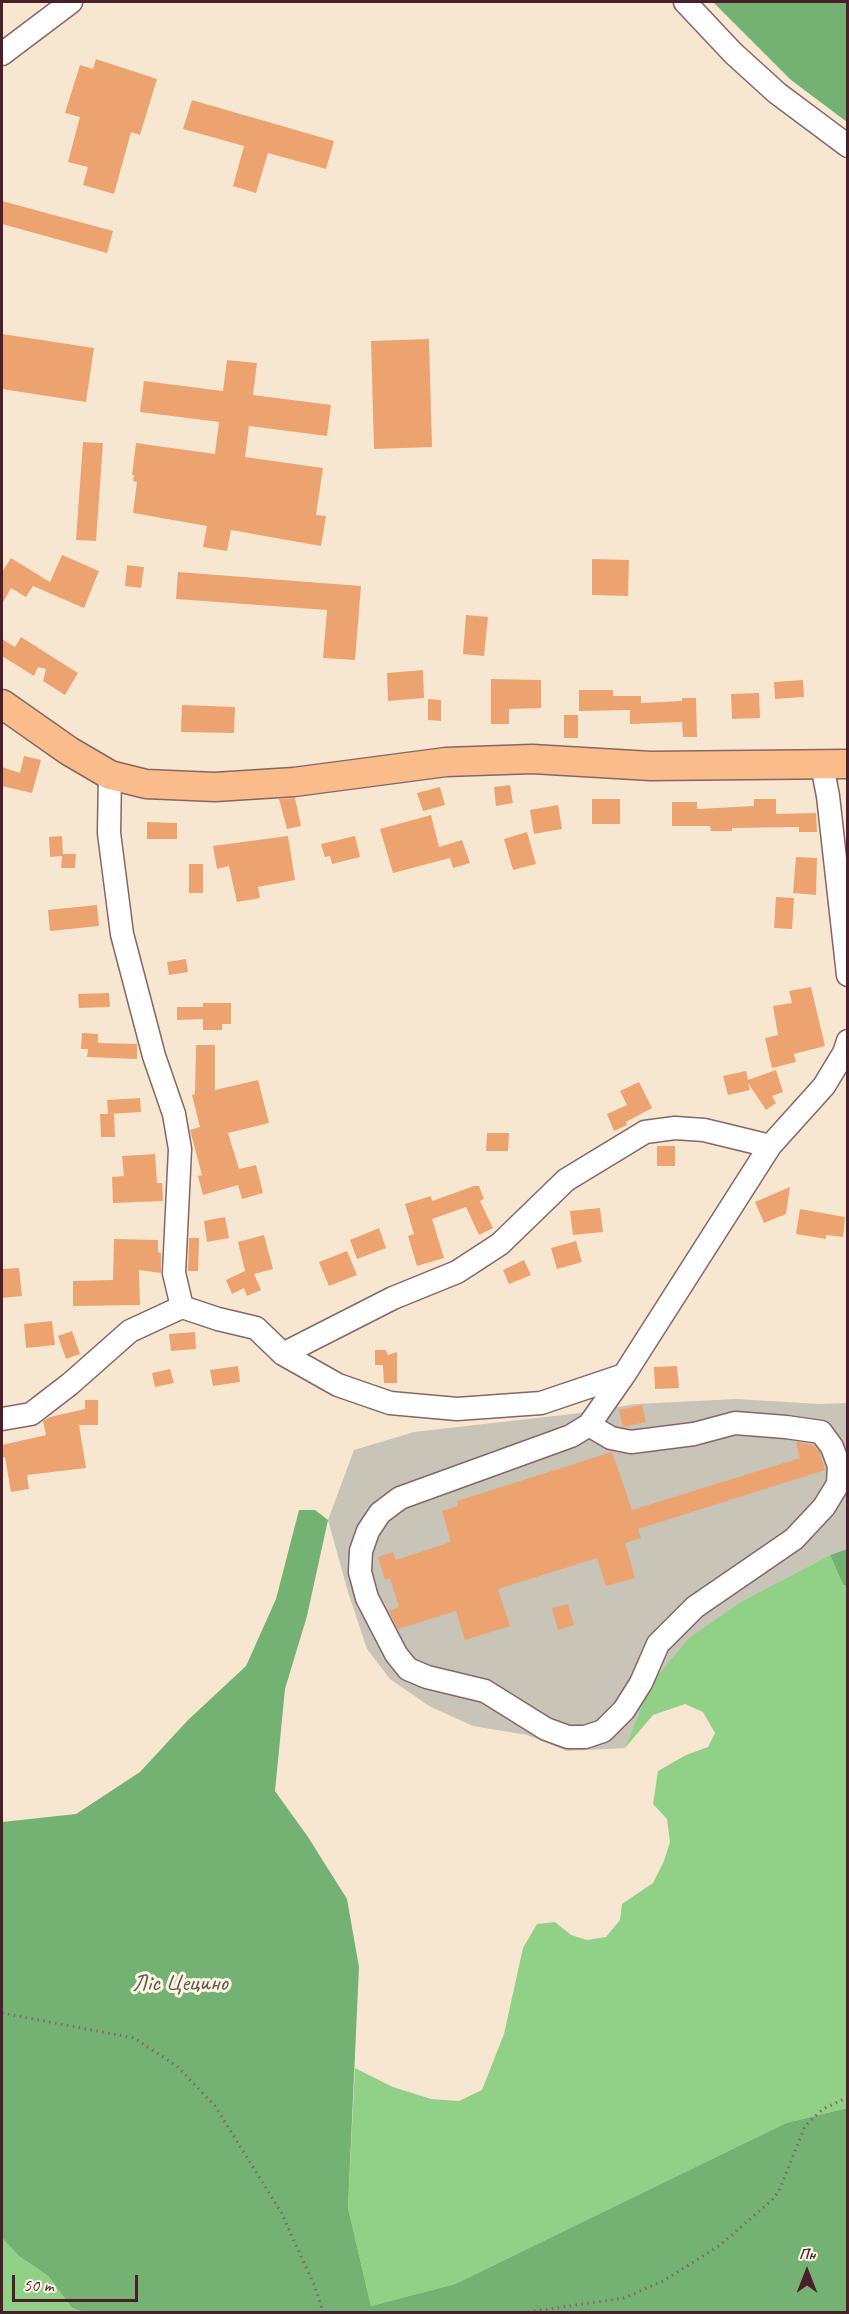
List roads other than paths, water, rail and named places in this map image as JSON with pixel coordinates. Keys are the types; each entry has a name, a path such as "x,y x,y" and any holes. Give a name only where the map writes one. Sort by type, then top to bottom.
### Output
{"main road":[{"path":"2,704 69,751 110,775 146,784 215,787 294,782 457,762 532,759 651,766 835,765"}],"street":[{"path":"2,54 71,2"},
{"path":"685,2 734,53 777,93 848,146"},
{"path":"835,765 828,796 848,975"},
{"path":"110,775 109,833 122,934 154,1056 174,1114 180,1149 174,1273 182,1306"},
{"path":"590,1425 611,1438 631,1442 694,1434 735,1424 820,1432 832,1447 839,1466 837,1484 824,1507 794,1539 695,1607 658,1644 641,1683 624,1710 603,1731 585,1737 568,1737 546,1729 485,1691 427,1677 408,1669 396,1654 367,1598 360,1572 361,1551 368,1531 380,1514 400,1498 571,1436 590,1425 770,1146 824,1086 846,1049"},
{"path":"283,1354 393,1298 457,1272 500,1244 566,1180 645,1132 675,1128 704,1130 770,1146"},
{"path":"2,1419 31,1414 70,1384 130,1331 182,1306 218,1319 256,1328 283,1354 338,1385 390,1403 457,1409 541,1403 624,1375"}],"park label":[{"name":"Ліс Цецино","path":"180,1984"}]}
